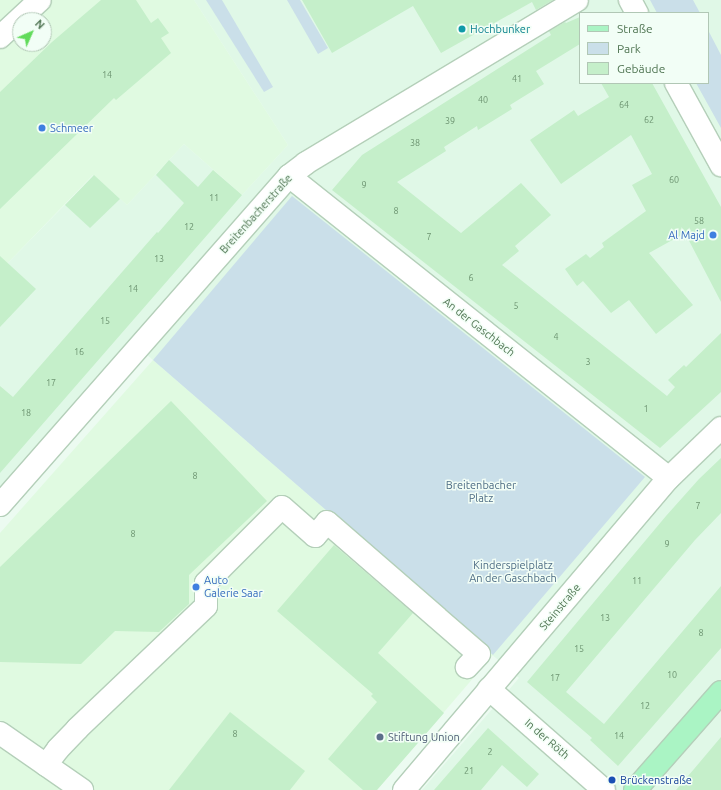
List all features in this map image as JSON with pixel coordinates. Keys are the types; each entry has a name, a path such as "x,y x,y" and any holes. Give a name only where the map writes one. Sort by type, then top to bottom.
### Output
{"main road":[{"path":"637,787 721,692"}],"street":[{"path":"0,36 40,0"},
{"name":"Breitenbacherstraße","path":"0,505 289,176 306,163 577,0"},
{"path":"630,0 636,12"},
{"path":"677,84 721,165"},
{"name":"An der Gaschbach","path":"289,176 669,478"},
{"name":"Steinstraße","path":"404,790 669,478 721,428"},
{"path":"46,765 58,749 77,729 206,606 206,583 282,507 315,536 327,522 478,654 467,667"},
{"name":"In der Röth","path":"489,689 604,790"},
{"path":"0,733 82,790"}],"shaded area":[{"path":"0,0 194,0 288,145 242,195 184,144 127,205 93,175 0,271"},
{"path":"194,0 721,0 721,790 422,790 519,678 138,347 0,505 0,271 94,175 127,205 184,144 242,195 288,145"},
{"path":"153,360 493,655 377,790 0,790 0,533"}],"green space":[{"path":"206,0 222,0 273,87 264,92"},
{"path":"287,0 300,0 328,48 318,54"},
{"path":"650,0 693,0 699,12 656,12"},
{"path":"709,32 721,55 721,128 697,84 709,84"},
{"name":"Breitenbacher Platz","path":"292,196 645,477 493,655 153,360"}],"building":[{"path":"101,0 136,0 151,23 158,18 169,33 161,38 171,53 116,100 114,98 0,209 0,92 42,52 52,52 52,42"},
{"path":"302,0 553,0 536,10 532,2 441,53 413,6 332,53"},
{"path":"579,17 579,45 536,71 544,84 510,105 512,109 478,130 477,126 444,147 446,151 397,182 461,233 521,183 551,215 515,246 519,251 502,265 667,396 675,387 668,380 684,365 686,367 721,333 721,392 660,448 332,190 362,155 551,35 549,31 565,22 566,23"},
{"path":"602,84 653,84 721,207 721,302 685,233 649,253 693,305 656,334 629,300 611,313 583,281 577,286 565,269 586,254 590,258 604,247 602,243 646,211 632,185 652,174 631,135 561,184 530,140 574,110 578,116 609,97"},
{"path":"169,160 198,187 213,170 242,195 0,473 0,386 13,397 184,203 156,175"},
{"path":"94,175 120,199 90,228 65,205"},
{"path":"0,256 36,289 0,327"},
{"path":"171,401 267,501 189,575 189,604 159,632 115,631 81,664 0,662 0,567"},
{"path":"721,458 721,513 695,540 566,692 604,724 721,586 721,648 618,766 590,740 592,738 527,682 666,516 699,479"},
{"path":"334,545 413,613 378,653 444,713 377,790 363,790 328,759 377,702 371,696 373,694 277,611"},
{"path":"230,712 305,771 290,790 169,790"},
{"path":"488,728 539,774 527,787 502,765 481,790 434,790"},
{"path":"721,737 721,790 676,790 694,769"}],"place":[{"name":"Hochbunker","path":"462,29"},
{"name":"Schmeer","path":"42,128"},
{"name":"Al Majd","path":"713,235"},
{"name":"Auto Galerie Saar","path":"196,587"},
{"name":"Stiftung Union","path":"380,737"},
{"name":"Brückenstraße","path":"612,780"}],"park label":[{"name":"Kinderspielplatz An der Gaschbach","path":"513,572"}]}
